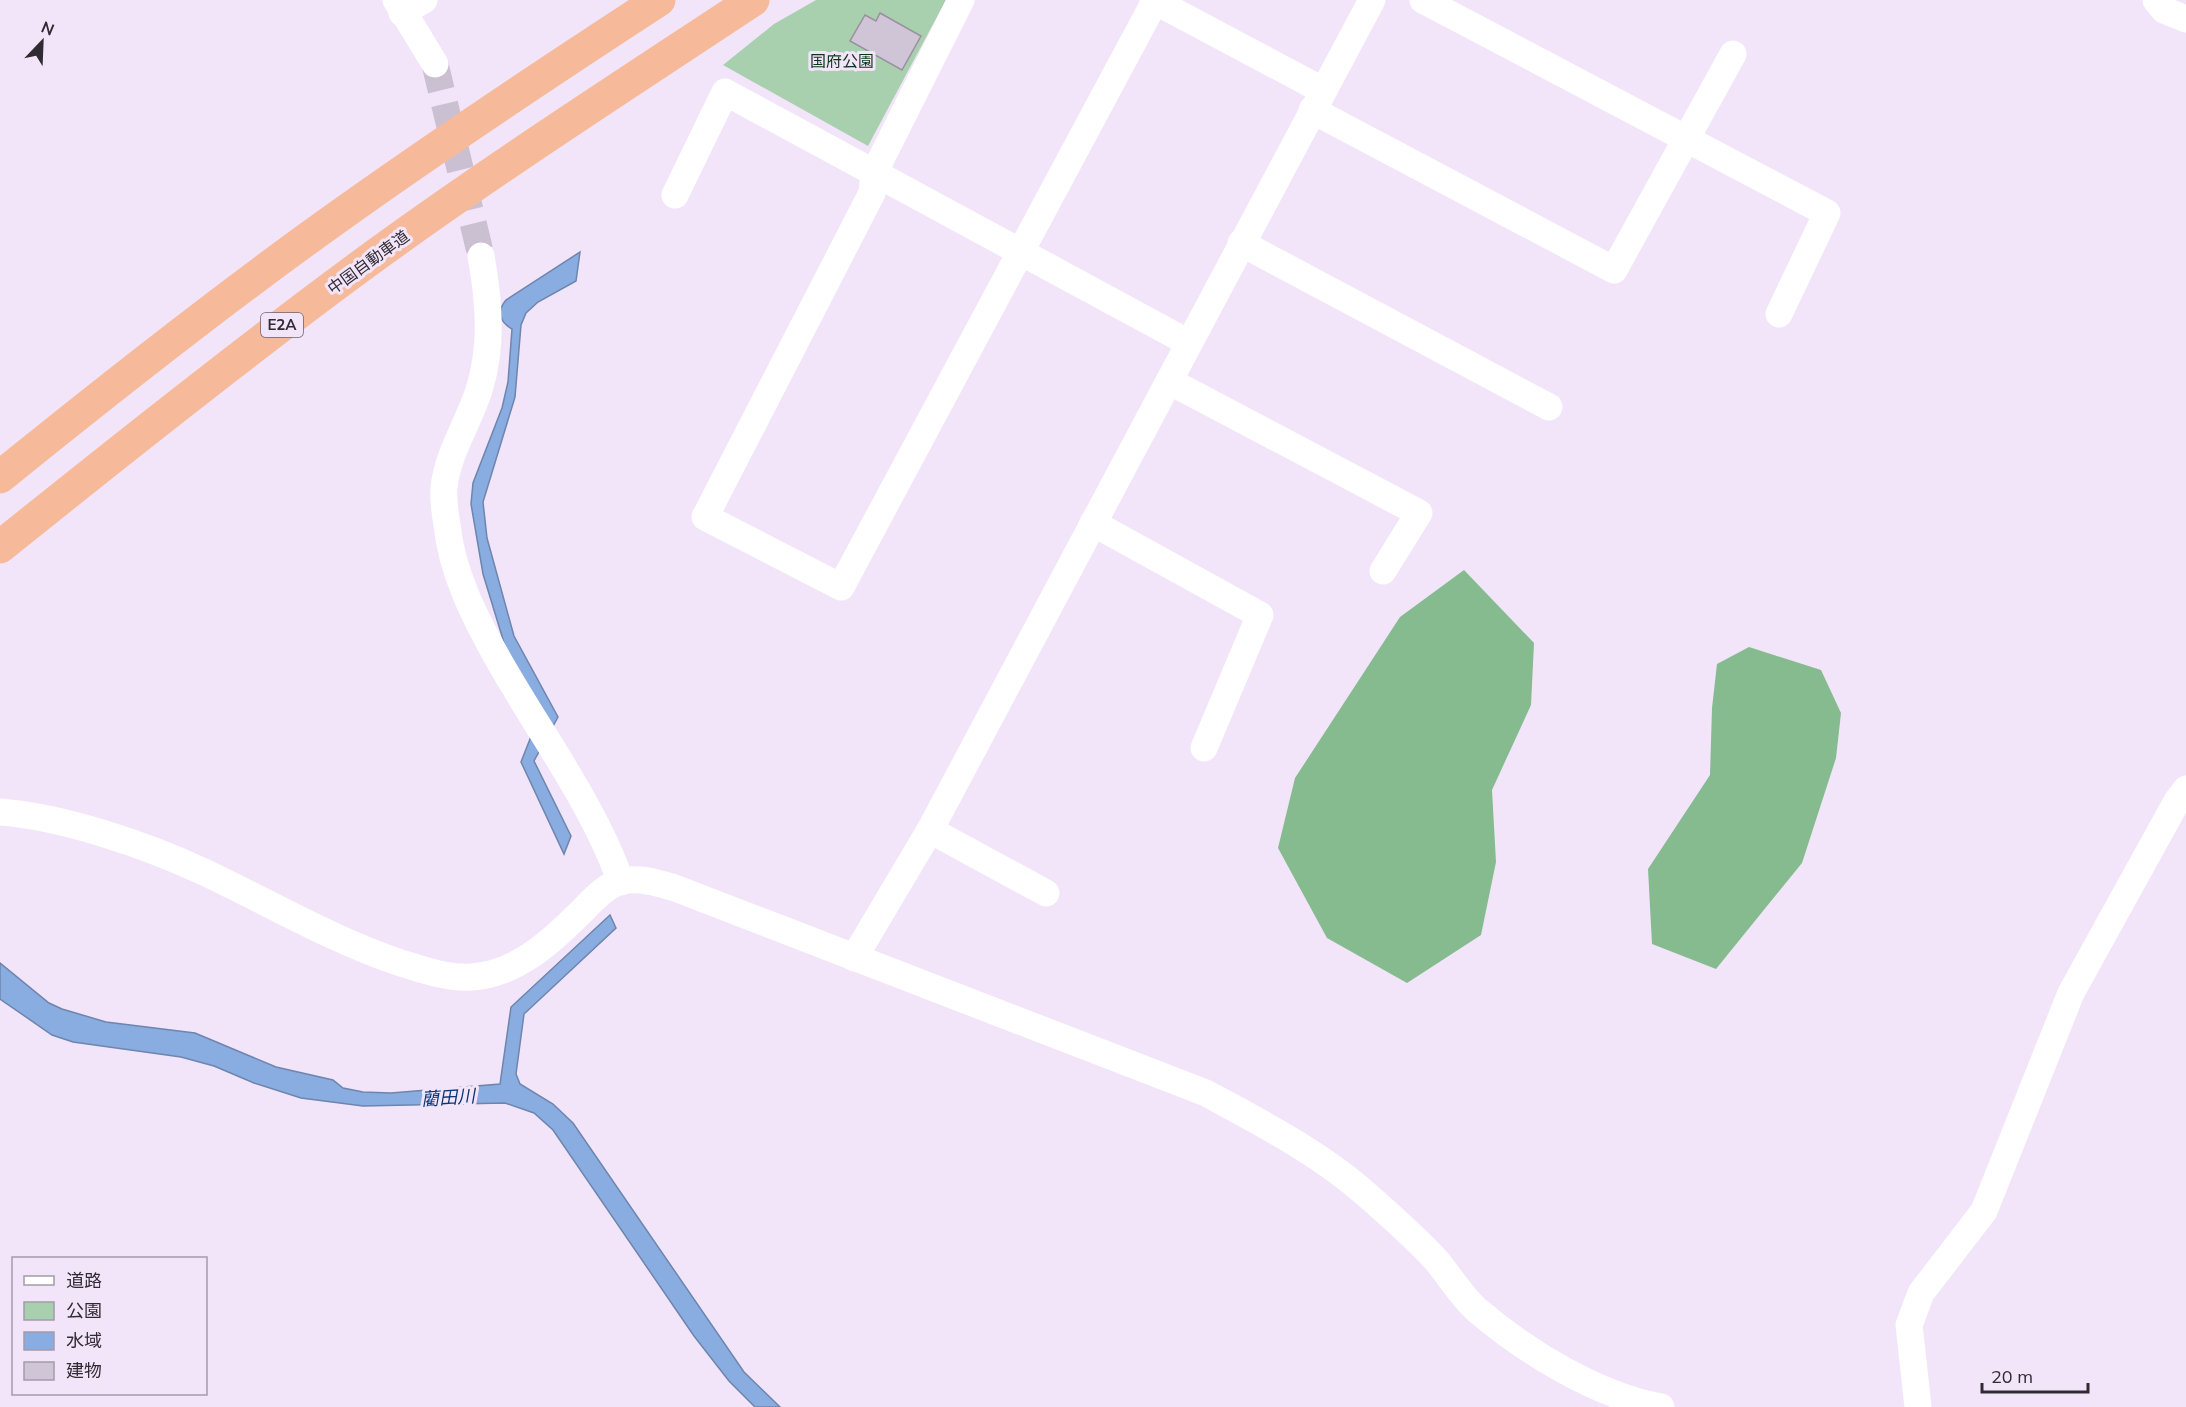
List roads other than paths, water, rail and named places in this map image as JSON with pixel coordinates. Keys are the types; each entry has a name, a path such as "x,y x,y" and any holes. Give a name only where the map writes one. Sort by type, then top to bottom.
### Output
{"highway":[{"path":"0,477 132,370 335,219 659,0"},
{"name":"中国自動車道","path":"0,547 169,410 360,267 575,118 753,0"}],"street":[{"path":"960,0 874,173 872,193 705,517 841,587 1154,0 1317,100 1614,270 1688,140 1733,54"},
{"path":"854,958 930,830 1372,0"},
{"path":"1423,0 1827,213 1779,314"},
{"path":"2157,0 2164,10 2186,19"},
{"path":"408,4 435,64"},
{"path":"675,195 725,92 1189,343"},
{"path":"1241,243 1549,407"},
{"path":"481,256 488,295 490,330 480,389 451,463 444,488 447,526 458,572 477,622 574,786 613,861 621,882"},
{"path":"1168,381 1419,513 1383,571"},
{"path":"1094,523 1260,615 1204,748"},
{"path":"1918,1407 1909,1325 1921,1293 1984,1211 2071,993 2177,801 2186,789"},
{"path":"0,812 57,823 126,841 203,872 280,912 366,951 430,972 472,977 513,966 541,950 600,894 621,882 646,880 675,888 1206,1093 1277,1132 1366,1193 1435,1259 1476,1309 1514,1337 1582,1379 1635,1402 1661,1407"},
{"path":"930,830 1046,893"}],"water":[{"path":"580,252 576,281 538,302 526,313 521,325 515,397 483,502 487,538 514,636 558,717 534,761 571,836 564,854 521,762 541,711 505,646 483,574 471,504 473,483 502,408 508,382 512,329 502,320 500,313 503,304"},
{"name":"藺田川","path":"610,915 616,928 524,1014 516,1074 520,1084 553,1104 573,1123 744,1372 780,1407 755,1407 729,1381 694,1336 553,1130 534,1113 505,1103 363,1106 301,1098 254,1083 214,1066 181,1057 73,1042 52,1035 0,999 0,963 49,1003 62,1009 106,1022 195,1033 276,1067 333,1080 343,1088 363,1092 391,1093 500,1084 511,1007"}],"tunnel":[{"path":"435,64 481,256"}],"park label":[{"name":"国府公園","path":"842,61"}]}
